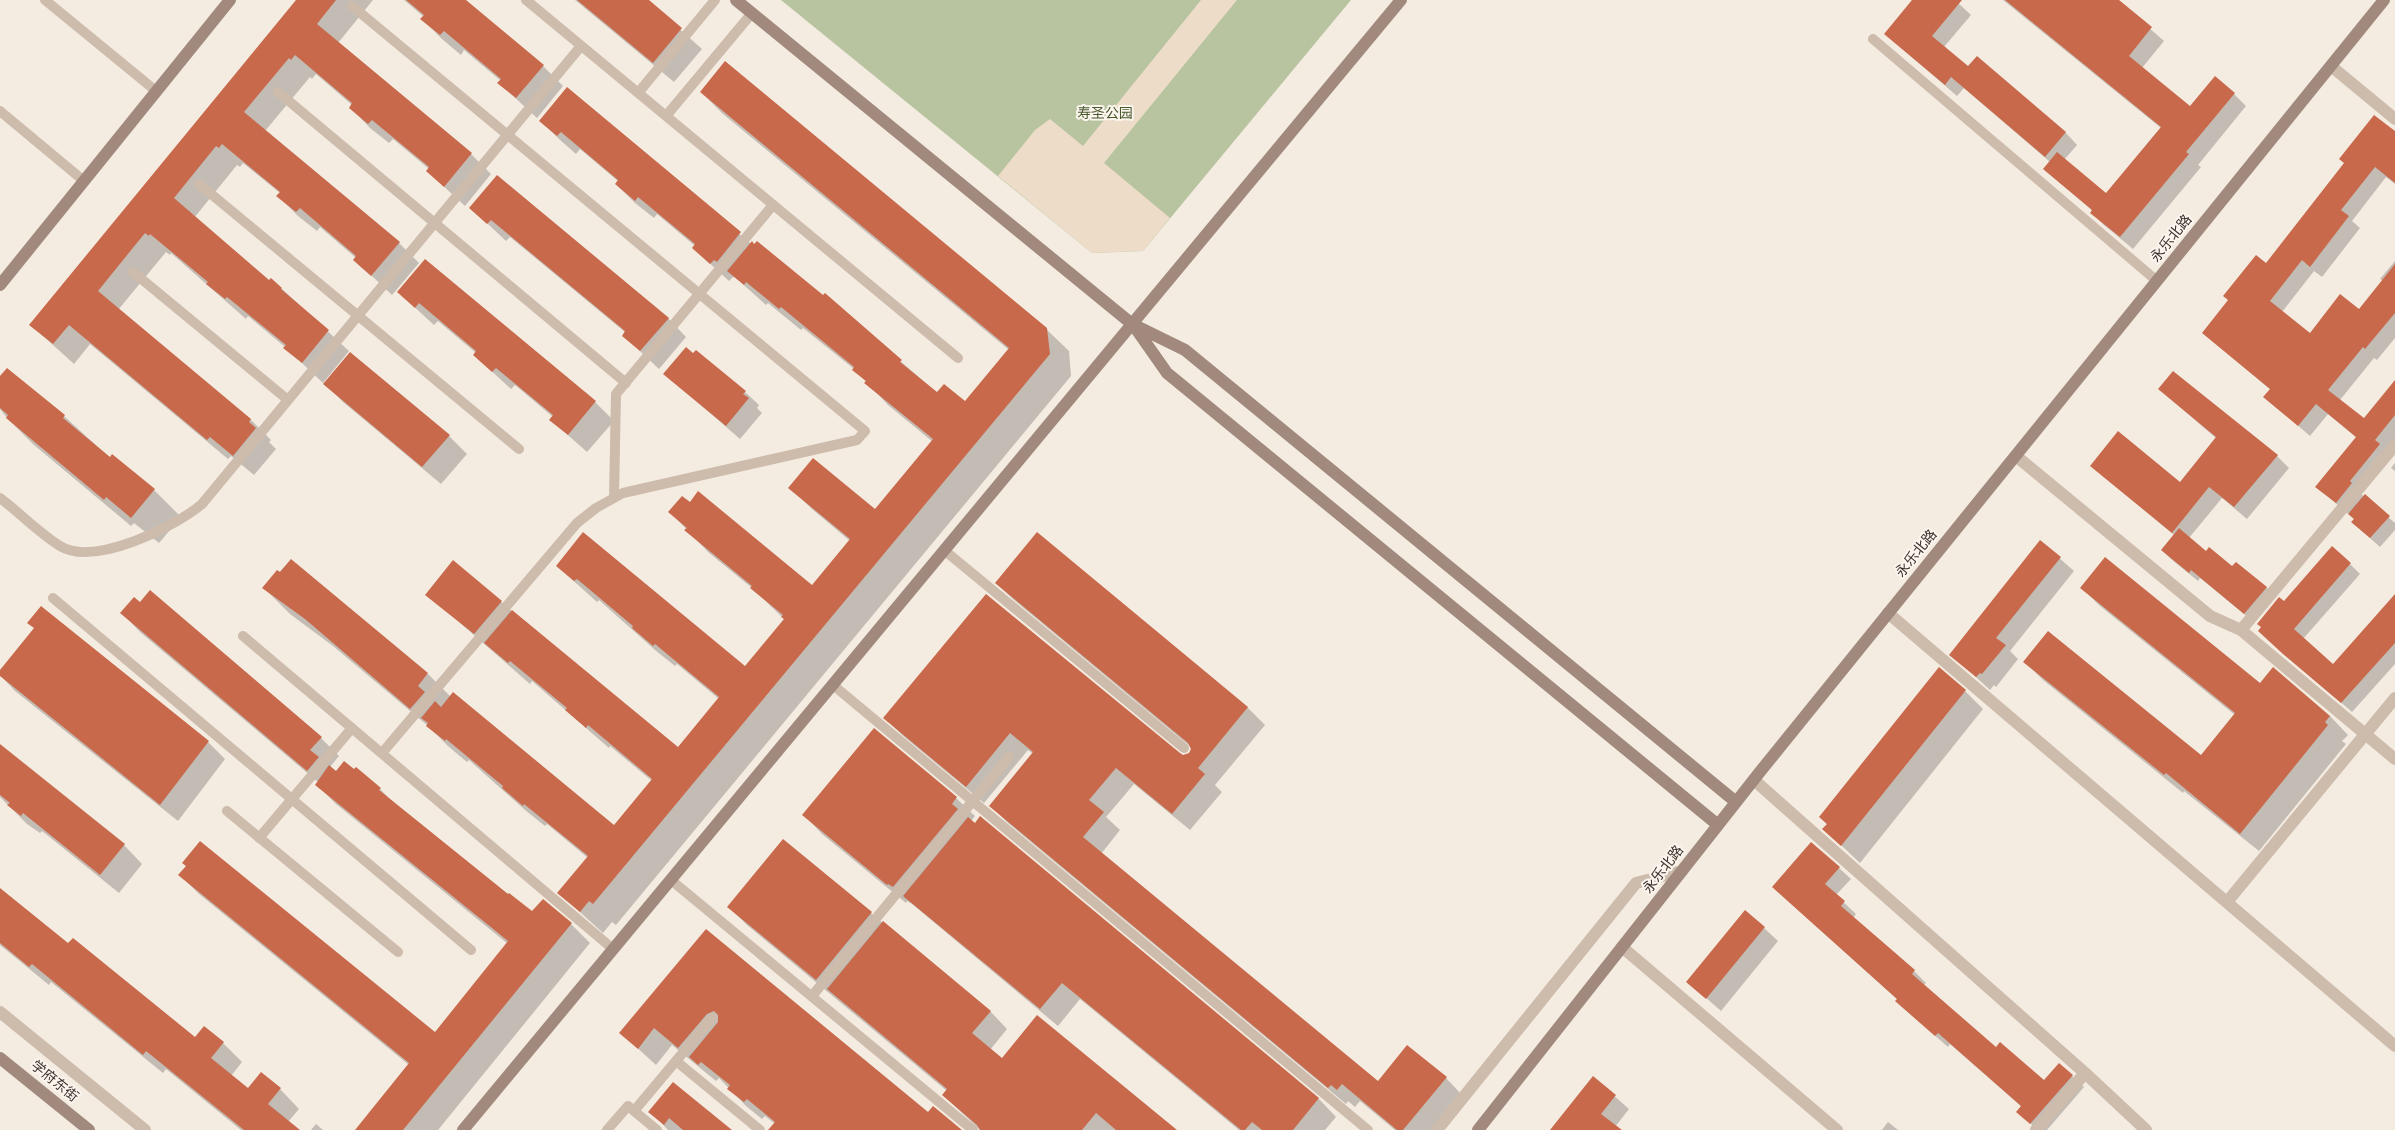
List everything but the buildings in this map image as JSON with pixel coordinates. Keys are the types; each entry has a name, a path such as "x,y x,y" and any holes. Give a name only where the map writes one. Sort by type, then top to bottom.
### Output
{"street":[{"path":"0,285 230,0"},
{"path":"736,0 1132,324 1185,350 1736,802"},
{"path":"463,1130 1401,0"},
{"name":"永乐北路","path":"1478,1130 1736,802 2384,0"},
{"path":"2331,66 2395,119"},
{"path":"1132,324 1167,373 1718,825"},
{"path":"2241,630 2395,445"},
{"path":"2016,456 2210,616 2241,630 2395,759"},
{"path":"1888,613 2395,1046"},
{"path":"2226,902 2395,698"},
{"path":"1754,780 2085,1073 2146,1130"},
{"path":"1437,1130 1636,883 1682,871"},
{"path":"1622,948 1837,1130"},
{"path":"0,1012 145,1130"},
{"name":"学府东街","path":"0,1058 89,1130"},
{"path":"2036,1130 2085,1073"}],"lane":[{"path":"45,0 156,91"},
{"path":"526,0 958,358"},
{"path":"638,93 715,0"},
{"path":"352,6 865,431 857,440 623,493 596,508 577,523 382,753"},
{"path":"666,116 752,13"},
{"path":"1873,39 2156,282"},
{"path":"0,498 61,547 83,552 109,550 188,516 288,400 581,46"},
{"path":"278,92 626,383"},
{"path":"0,111 84,181"},
{"path":"199,184 519,449"},
{"path":"614,497 616,394 773,205"},
{"path":"133,272 288,400"},
{"path":"944,550 1184,748"},
{"path":"54,598 470,950"},
{"path":"243,636 613,949"},
{"path":"833,684 1368,1130"},
{"path":"259,838 352,728"},
{"path":"812,996 1010,757"},
{"path":"227,811 398,952"},
{"path":"670,880 973,1130"},
{"path":"634,1111 712,1018"},
{"path":"676,1061 760,1130"},
{"path":"607,1130 628,1106 657,1130"}],"green space":[{"name":"寿圣公园","path":"781,0 1351,0 1143,251 1092,253"}],"shaded area":[{"path":"1201,0 1237,0 1104,163 1170,218 1143,251 1092,253 998,176 1035,130 1050,119 1083,146"}]}
